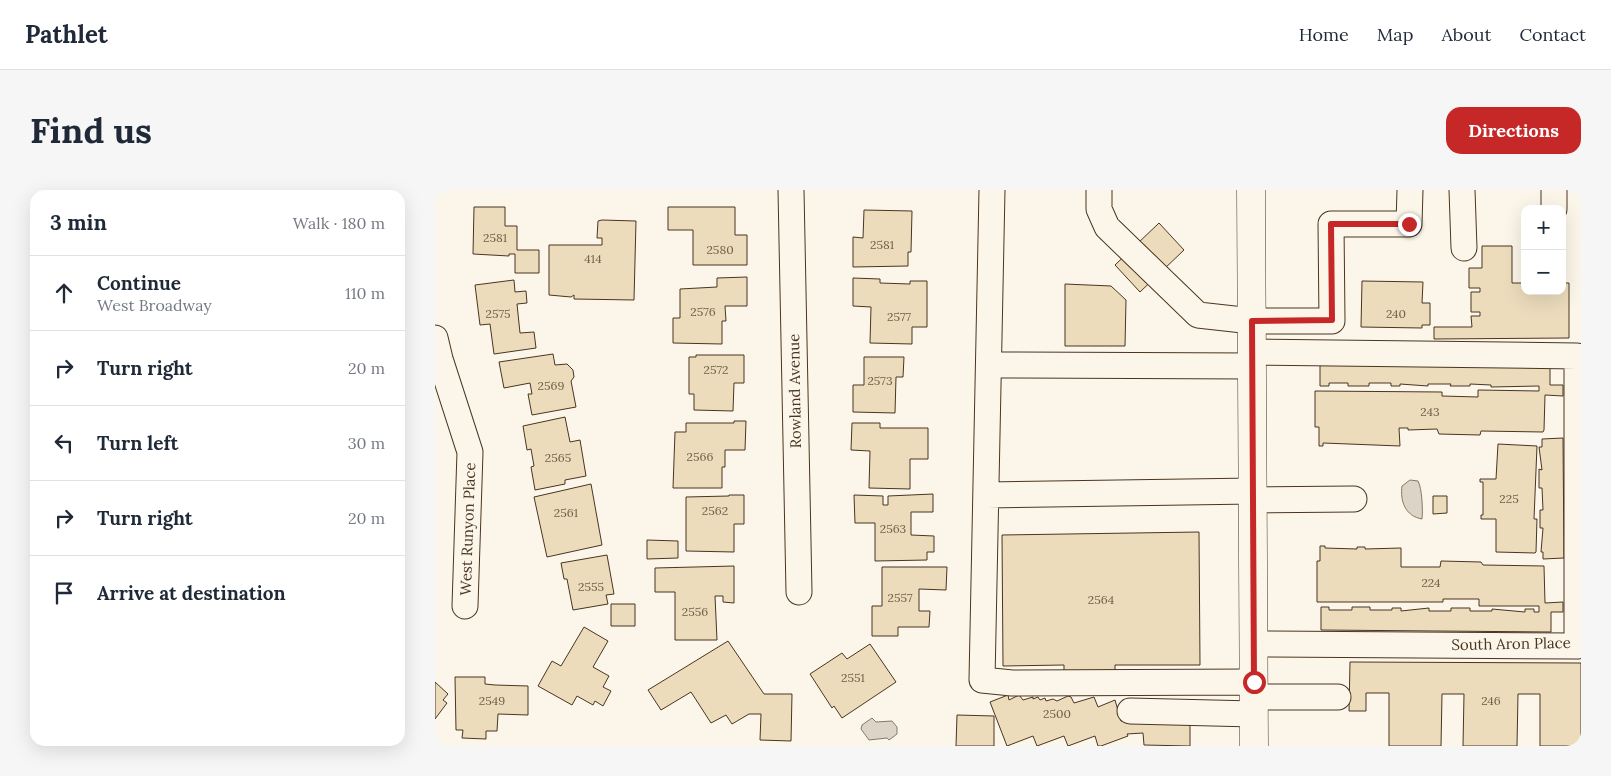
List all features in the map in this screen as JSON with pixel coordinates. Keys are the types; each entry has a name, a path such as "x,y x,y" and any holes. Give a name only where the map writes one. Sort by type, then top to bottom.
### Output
{"main road":[{"path":"1251,190 1254,746"}],"street":[{"name":"Rowland Avenue","path":"791,190 799,592"},
{"path":"992,190 990,365 982,680 1254,697 1338,697"},
{"path":"1099,190 1099,209 1107,227 1198,315 1252,321 1332,320 1331,224 1409,224 1410,190"},
{"path":"1462,190 1464,248"},
{"path":"1554,205 1555,190"},
{"name":"West Runyon Place","path":"435,338 470,452 465,606"},
{"name":"South Aron Place","path":"1252,359 1577,356 1577,646 1254,644"},
{"path":"990,365 1252,359"},
{"path":"987,495 1253,495 1354,499"},
{"path":"1130,711 1254,697"}],"shaded area":[{"path":"1410,480 1418,481 1419,484 1422,499 1422,519 1411,515 1403,502 1402,486"},
{"path":"872,718 876,722 892,721 897,727 897,734 889,740 887,738 869,740 861,729 862,725"}],"building":[{"path":"474,207 505,207 505,226 517,226 517,250 539,250 539,273 515,273 515,254 509,254 509,256 473,254"},
{"path":"668,207 735,207 735,235 747,235 747,265 693,265 693,230 668,230"},
{"path":"864,210 912,211 911,252 908,252 908,266 853,267 853,237 863,238"},
{"path":"598,221 636,221 634,300 574,299 574,295 571,297 549,295 549,245 602,245 602,238 597,238"},
{"path":"1159,223 1184,250 1140,292 1115,265"},
{"path":"1482,246 1512,246 1512,283 1521,283 1521,295 1566,295 1566,283 1569,283 1569,338 1434,339 1434,327 1472,327 1471,316 1480,316 1480,312 1471,312 1471,292 1480,292 1480,288 1469,288 1469,268 1482,268"},
{"path":"747,277 747,306 725,306 726,321 722,321 722,344 673,343 673,318 680,318 680,289 717,287 717,278"},
{"path":"853,278 880,279 880,283 910,284 910,281 927,281 927,327 912,327 912,344 870,343 871,307 853,306"},
{"path":"514,280 515,292 526,291 527,303 517,304 520,333 534,332 536,348 494,354 490,324 480,325 475,285"},
{"path":"1362,281 1423,282 1422,303 1430,303 1430,325 1422,325 1422,328 1361,327"},
{"path":"1065,284 1111,286 1126,300 1125,346 1065,346"},
{"path":"553,354 555,365 567,364 573,370 574,377 571,381 576,407 532,415 528,394 532,394 530,383 504,388 499,362"},
{"path":"696,355 744,355 744,383 734,383 733,411 694,410 694,394 689,394 689,357 696,357"},
{"path":"864,357 904,357 903,377 896,377 895,413 853,412 853,385 864,385"},
{"path":"1320,362 1550,364 1550,385 1563,385 1563,396 1545,395 1543,432 1481,431 1480,435 1439,434 1437,429 1408,430 1408,428 1399,428 1400,446 1323,443 1323,446 1319,446 1319,427 1315,427 1315,391 1442,392 1442,396 1478,397 1478,390 1539,391 1539,386 1491,387 1491,385 1470,384 1470,386 1400,384 1400,386 1391,386 1391,383 1369,383 1369,386 1348,386 1348,383 1329,383 1329,386 1320,386"},
{"path":"565,417 570,442 580,440 586,476 565,480 565,484 535,490 531,467 534,466 531,449 527,450 523,426"},
{"path":"734,421 746,421 745,450 725,450 725,467 722,467 722,488 673,488 675,432 686,432 686,423 734,423"},
{"path":"852,423 880,423 880,428 928,428 928,459 910,459 910,489 869,488 870,451 851,450"},
{"path":"1563,438 1564,558 1543,559 1543,552 1541,552 1543,528 1540,528 1540,510 1543,510 1542,488 1539,488 1539,469 1542,470 1539,447 1542,447 1542,439"},
{"path":"1498,444 1537,446 1534,519 1537,519 1535,553 1496,552 1496,519 1481,519 1481,515 1483,515 1483,482 1480,482 1480,479 1496,479"},
{"path":"591,484 602,545 547,557 534,497"},
{"path":"933,494 933,512 911,512 911,535 934,536 934,552 927,552 927,560 875,561 875,523 855,523 854,495 883,496 883,505 888,505 888,496"},
{"path":"744,495 744,524 734,524 734,552 686,551 686,497"},
{"path":"1433,496 1447,496 1447,513 1433,514"},
{"path":"1199,532 1200,665 1115,665 1115,674 1064,674 1064,665 1003,666 1002,535"},
{"path":"647,540 678,541 678,558 647,559"},
{"path":"1320,546 1325,546 1325,548 1357,549 1357,547 1365,547 1365,549 1401,548 1401,567 1440,567 1441,561 1481,562 1483,565 1544,566 1545,603 1563,602 1563,612 1551,612 1551,632 1321,630 1321,607 1329,607 1329,610 1352,610 1352,607 1370,607 1370,610 1401,608 1401,611 1429,608 1429,611 1451,611 1451,608 1470,608 1470,611 1492,611 1492,609 1525,612 1525,609 1534,609 1534,612 1539,612 1539,606 1479,606 1479,599 1443,599 1443,602 1317,602 1317,561 1320,561"},
{"path":"607,555 614,594 606,595 608,604 573,610 567,579 564,579 561,563"},
{"path":"734,566 734,603 723,602 723,596 715,596 717,640 675,640 675,592 655,592 655,568"},
{"path":"882,567 947,567 946,590 919,589 919,611 930,611 929,627 898,627 898,636 872,636 872,606 882,606"},
{"path":"611,604 635,604 635,626 611,626"},
{"path":"584,627 608,641 593,667 609,676 603,687 611,691 603,706 595,701 593,705 577,696 572,705 538,686 552,661 561,666"},
{"path":"728,641 764,694 792,694 791,741 760,740 761,714 749,714 732,724 726,715 711,723 691,692 661,710 648,690"},
{"path":"870,644 896,682 842,718 834,706 832,708 810,674 842,653 847,659"},
{"path":"1350,662 1581,663 1581,746 1540,746 1540,694 1518,694 1517,746 1463,746 1464,694 1442,694 1441,746 1389,746 1389,693 1366,693 1366,711 1349,711"},
{"path":"455,677 485,677 485,684 528,686 528,715 498,714 497,731 486,731 486,739 462,738 463,730 456,730"},
{"path":"435,682 448,694 443,700 447,703 435,719"},
{"path":"1008,695 1009,700 1019,695 1023,700 1038,697 1040,700 1045,698 1046,701 1053,699 1057,701 1068,696 1071,697 1074,703 1094,697 1098,707 1115,700 1121,721 1190,722 1190,746 1144,745 1143,733 1127,734 1128,736 1101,746 1098,746 1095,736 1068,746 1064,736 1037,746 1033,736 1007,746 990,702"},
{"path":"957,715 994,716 994,746 956,746"}],"route":[{"path":"1254,682 1252,321 1332,320 1331,224 1409,224"}]}
